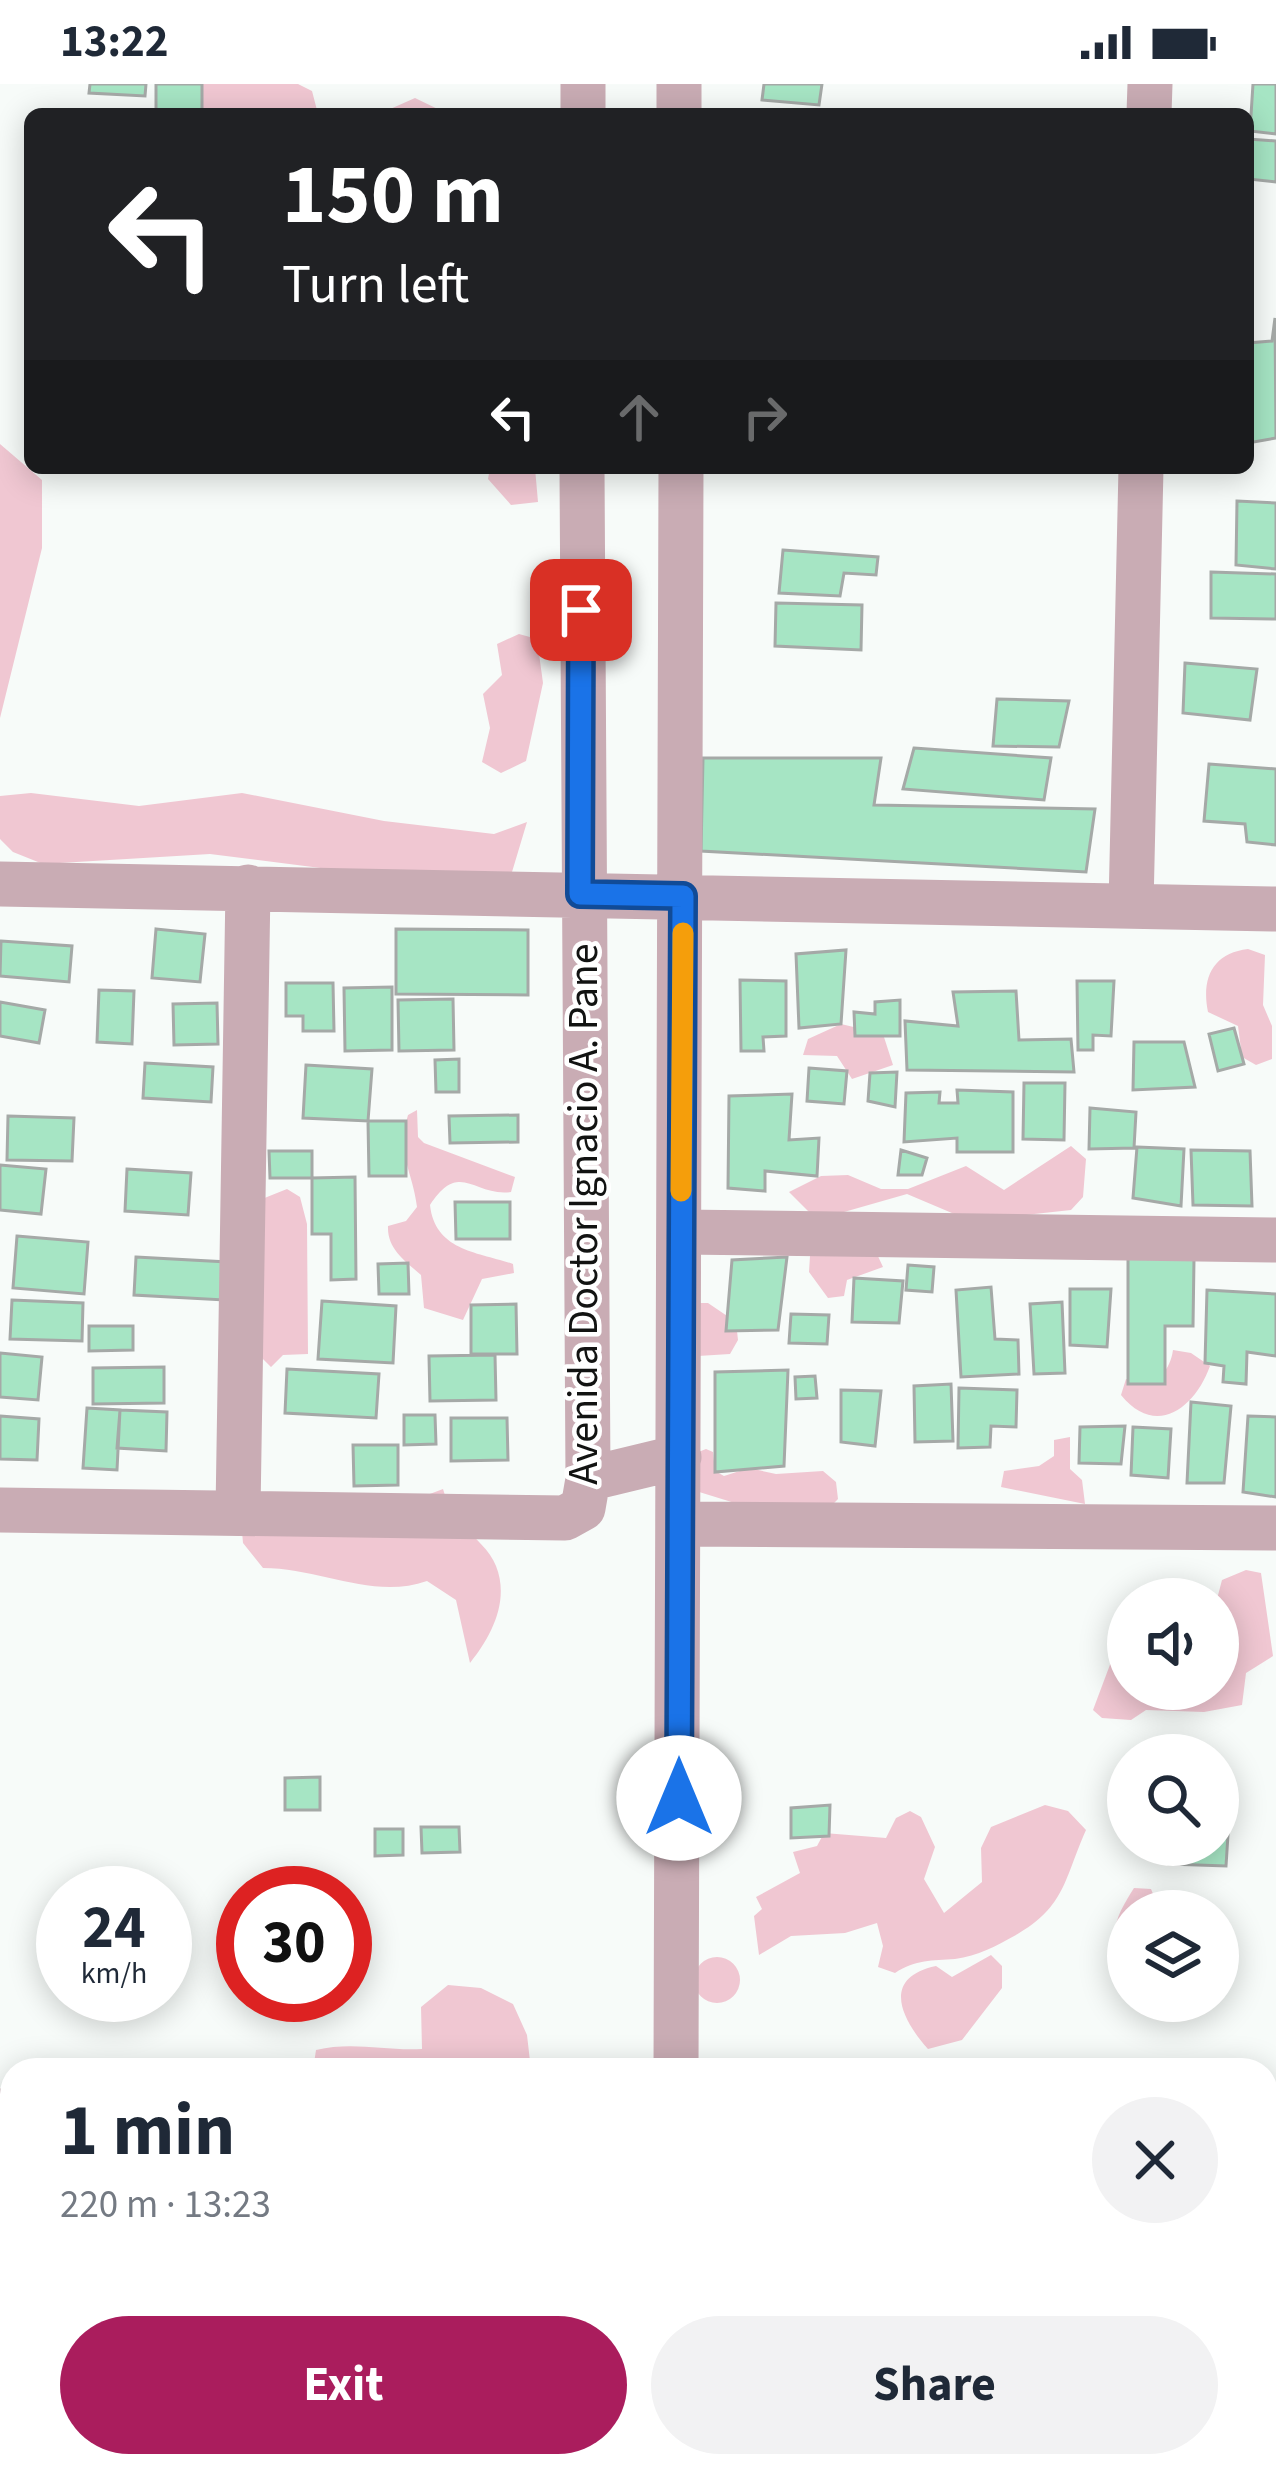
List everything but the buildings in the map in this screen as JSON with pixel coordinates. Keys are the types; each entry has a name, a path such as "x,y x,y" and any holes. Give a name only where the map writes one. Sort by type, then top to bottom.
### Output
{"street":[{"name":"Avenida Doctor Ignacio A. Pane","path":"238,1511 565,1519 583,1508 588,1479 580,894 582,474"},
{"path":"676,2058 681,474"},
{"path":"1131,906 1141,474"},
{"path":"0,884 1276,909"},
{"path":"0,1510 238,1511 248,887"},
{"path":"681,1232 1276,1240"},
{"path":"588,1479 679,1457"},
{"path":"679,1524 1276,1528"}],"shaded area":[{"path":"197,84 298,84 312,91 316,108 175,108"},
{"path":"415,98 436,108 392,108"},
{"path":"0,444 24,465 24,474 42,480 42,548 0,718"},
{"path":"489,474 536,474 538,502 511,505 488,479"},
{"path":"519,634 537,639 543,683 526,761 501,773 482,762 490,728 483,694 502,675 497,644"},
{"path":"31,793 139,806 242,793 384,821 494,834 527,822 512,872 344,871 210,854 43,864 13,852 0,839 0,796"},
{"path":"1248,949 1265,955 1263,1005 1272,1026 1272,1059 1256,1065 1242,1057 1238,1026 1208,1012 1206,1000 1212,969 1226,956"},
{"path":"841,1024 883,1034 893,1065 852,1079 837,1056 803,1055 808,1039"},
{"path":"417,1110 418,1137 424,1143 515,1177 511,1192 450,1184 430,1205 440,1232 449,1241 513,1264 514,1273 482,1279 463,1320 424,1308 421,1275 398,1254 388,1234 388,1226 406,1221 417,1207 404,1141 408,1115"},
{"path":"1071,1146 1086,1159 1083,1197 1071,1210 959,1216 907,1194 823,1218 814,1217 789,1192 821,1176 848,1175 881,1189 908,1189 966,1166 1004,1190"},
{"path":"287,1189 300,1197 307,1224 308,1354 283,1355 271,1367 260,1356 262,1199"},
{"path":"827,1250 876,1252 883,1267 847,1280 844,1296 828,1298 809,1272 810,1256"},
{"path":"690,1303 708,1303 736,1322 738,1340 730,1354 698,1356"},
{"path":"1173,1350 1191,1353 1210,1366 1195,1394 1161,1416 1134,1408 1121,1395 1126,1379 1158,1377 1168,1367"},
{"path":"1070,1437 1070,1469 1082,1480 1085,1504 1001,1487 1004,1471 1039,1466 1054,1456 1054,1440"},
{"path":"713,1452 715,1471 724,1476 749,1468 776,1474 823,1471 836,1482 838,1499 832,1505 738,1504 696,1491 696,1453"},
{"path":"443,1489 455,1514 491,1557 500,1579 496,1618 470,1663 456,1600 427,1581 387,1587 263,1568 243,1543 240,1508 369,1517"},
{"path":"1246,1570 1261,1573 1273,1656 1246,1673 1239,1706 1239,1578 1227,1578"},
{"path":"1107,1673 1107,1710 1146,1710 1131,1720 1102,1718 1093,1710"},
{"path":"1045,1805 1068,1811 1086,1830 1054,1902 1032,1924 1001,1943 971,1956 917,1963 895,1973 878,1967 883,1946 877,1923 845,1933 791,1936 759,1955 754,1916 762,1909 756,1897 800,1873 793,1852 817,1846 824,1833 886,1838 896,1818 910,1811 921,1817 935,1847 924,1879 944,1913 982,1882 981,1848 991,1827"},
{"path":"991,1955 1002,1966 1002,1988 962,2040 928,2049 904,2013 902,1990 907,1980 936,1966 952,1977"},
{"path":"717,1957 733,1964 740,1980 733,1996 717,2003 701,1996 694,1980 701,1964"},
{"path":"448,1985 481,1988 513,2004 527,2035 530,2058 315,2058 316,2050 343,2046 422,2049 421,2007"}],"slow traffic":[{"path":"681,1191 683,933"}],"route":[{"path":"581,610 580,894 683,896 679,1798"}]}
